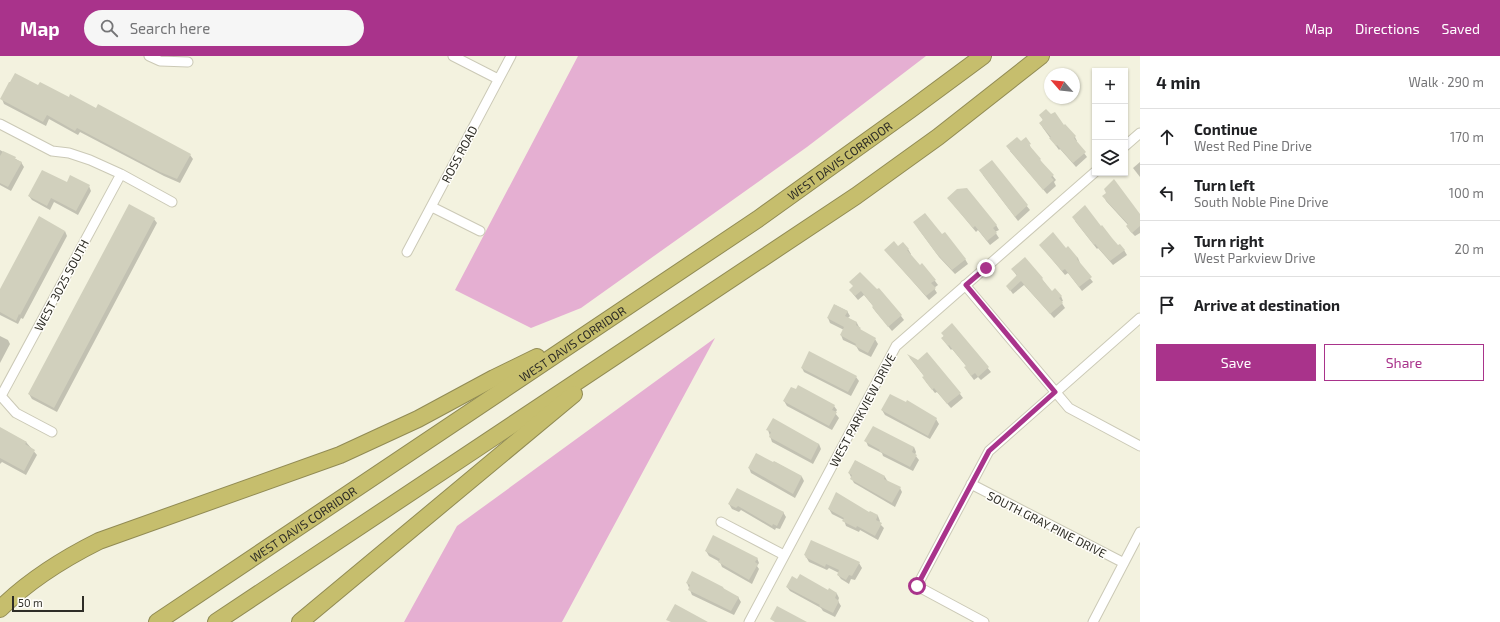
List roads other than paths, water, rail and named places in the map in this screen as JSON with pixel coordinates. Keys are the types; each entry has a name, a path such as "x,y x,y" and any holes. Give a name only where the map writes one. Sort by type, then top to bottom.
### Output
{"highway":[{"name":"WEST DAVIS CORRIDOR","path":"156,622 586,335 822,174 983,56"},
{"path":"216,622 868,188 938,137 1041,56"},
{"path":"0,609 47,570 99,541 308,467 358,447 418,419 511,370 586,335"},
{"path":"300,622 525,436 626,349"}],"street":[{"path":"149,56 160,61 188,62"},
{"path":"453,56 498,79"},
{"name":"ROSS ROAD","path":"407,252 511,56"},
{"path":"0,124 52,151 69,153 90,160 121,174 172,202"},
{"path":"1128,143 1140,133"},
{"name":"WEST 3025 SOUTH","path":"1,396 121,174"},
{"name":"WEST PARKVIEW DRIVE","path":"749,622 896,346 1092,175"},
{"path":"432,207 480,231"},
{"path":"966,285 1070,408 1140,446"},
{"path":"984,622 968,618 917,586 989,451 1140,318"},
{"path":"1,396 16,412 52,432"},
{"name":"SOUTH GRAY PINE DRIVE","path":"971,484 1124,563"},
{"path":"721,522 784,555"},
{"path":"1093,622 1140,532"}]}
